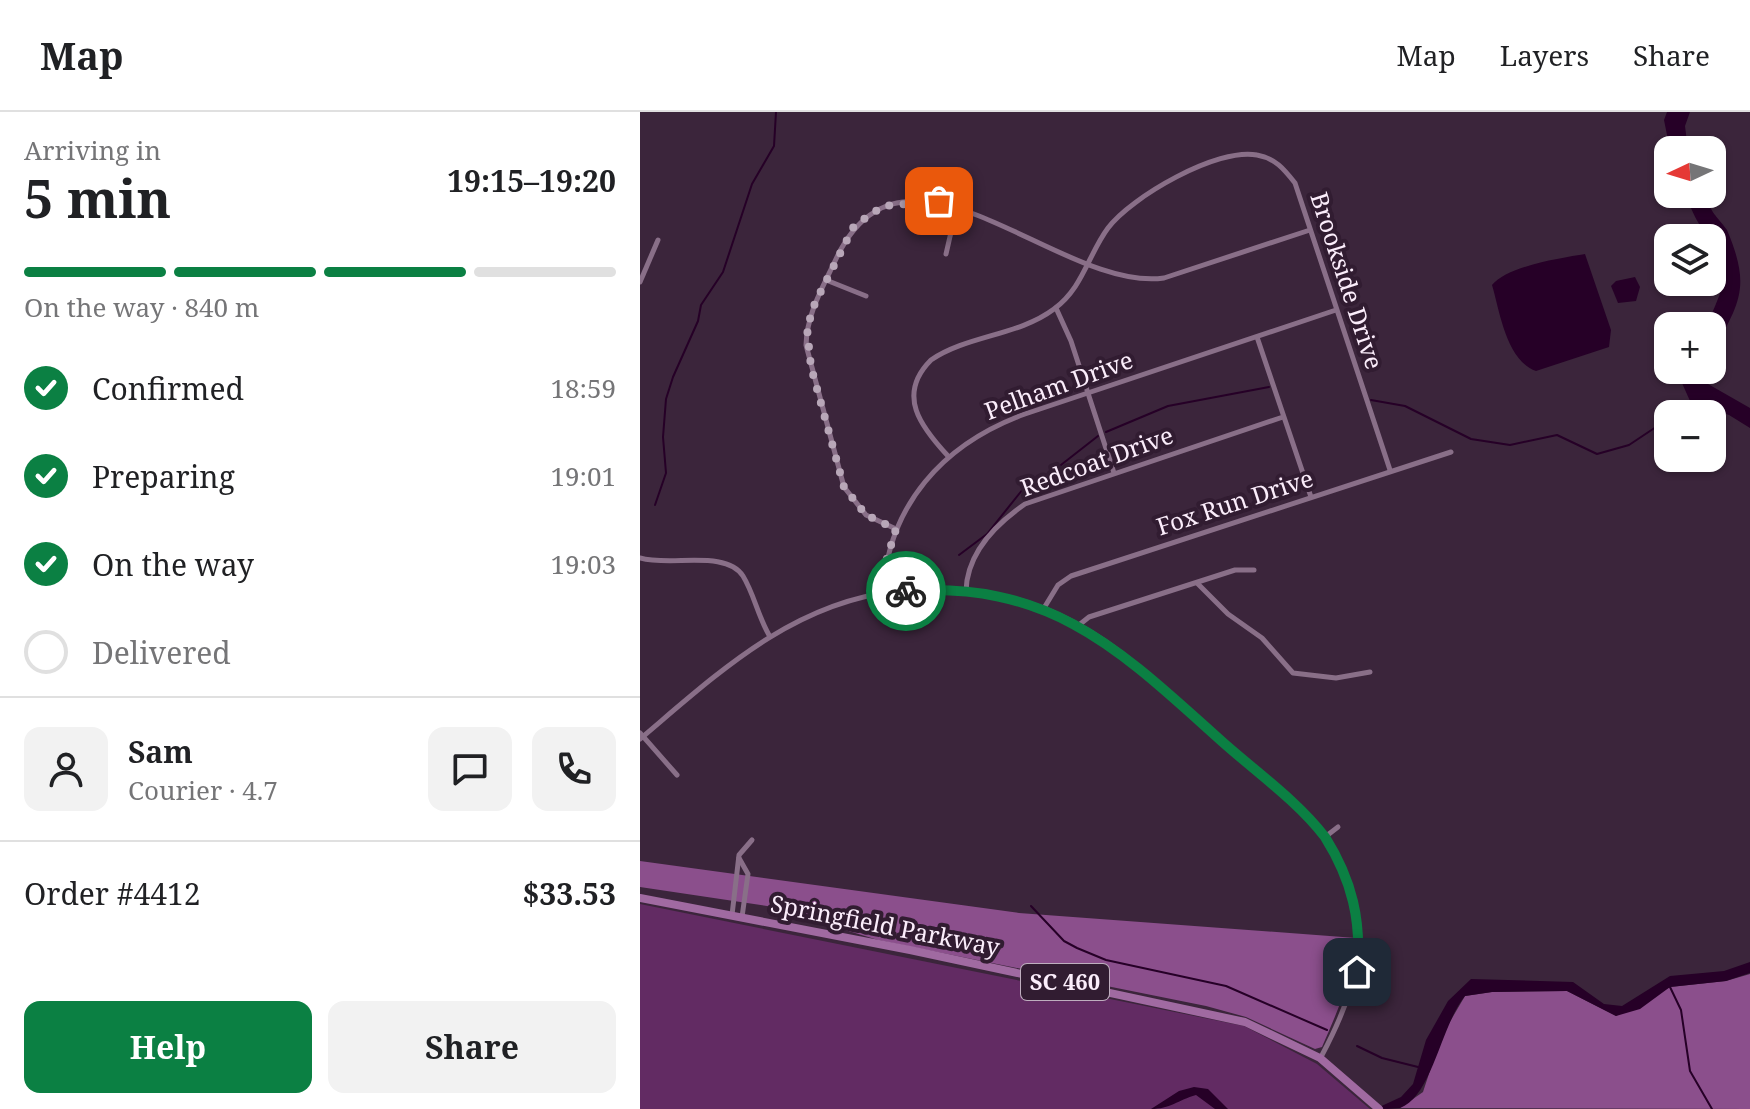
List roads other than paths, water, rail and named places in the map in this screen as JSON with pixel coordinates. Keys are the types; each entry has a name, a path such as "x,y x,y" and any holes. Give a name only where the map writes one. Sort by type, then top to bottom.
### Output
{"main road":[{"name":"Springfield Parkway","path":"640,898 1245,1022 1320,1058 1379,1109"}],"street":[{"name":"Brookside Drive","path":"948,456 920,423 913,404 915,384 924,367 938,355 1027,324 1056,308 1072,292 1109,226 1127,211 1175,178 1241,154 1269,159 1285,170 1295,183 1390,470"},
{"path":"896,529 866,515 844,487 806,345 810,315 846,237 865,215 883,206 925,200 957,206 1088,266 1122,278 1164,278 1310,230"},
{"path":"946,254 957,206"},
{"path":"640,282 658,240"},
{"path":"826,280 866,296"},
{"path":"1056,308 1114,473"},
{"name":"Pelham Drive","path":"883,593 885,565 896,529 918,489 948,456 995,425 1336,310"},
{"path":"1257,337 1311,497"},
{"name":"Redcoat Drive","path":"966,591 977,555 1006,517 1036,499 1283,417"},
{"name":"Fox Run Drive","path":"1044,608 1058,585 1071,576 1451,452"},
{"path":"640,558 668,564 715,559 741,573 769,635"},
{"path":"1079,625 1089,617 1235,570 1254,570"},
{"path":"1197,583 1228,614 1262,638 1293,673 1336,678 1370,672"},
{"path":"677,775 641,736 769,635 820,610 883,593 966,591 995,594 1044,608 1079,625 1138,666 1325,837 1350,884 1358,921 1359,951 1351,994 1320,1058"},
{"path":"1325,837 1338,827"},
{"path":"732,916 739,857 752,840"},
{"path":"739,857 748,874 742,918"}],"waterway":[{"path":"655,505 666,473 663,437 666,399 698,321 701,305 723,272 752,184 774,146 776,112"},
{"path":"1106,432 1168,406 1269,387"},
{"path":"1371,400 1405,406 1471,439 1510,445 1557,435 1597,454 1629,445 1654,428"},
{"path":"959,555 987,534 1023,489 1043,479 1098,436"},
{"path":"1031,906 1064,941 1077,948 1106,960 1226,986 1327,1030"},
{"path":"1670,987 1681,1010 1690,1071 1712,1109"},
{"path":"1357,1046 1382,1058 1418,1067"}]}
